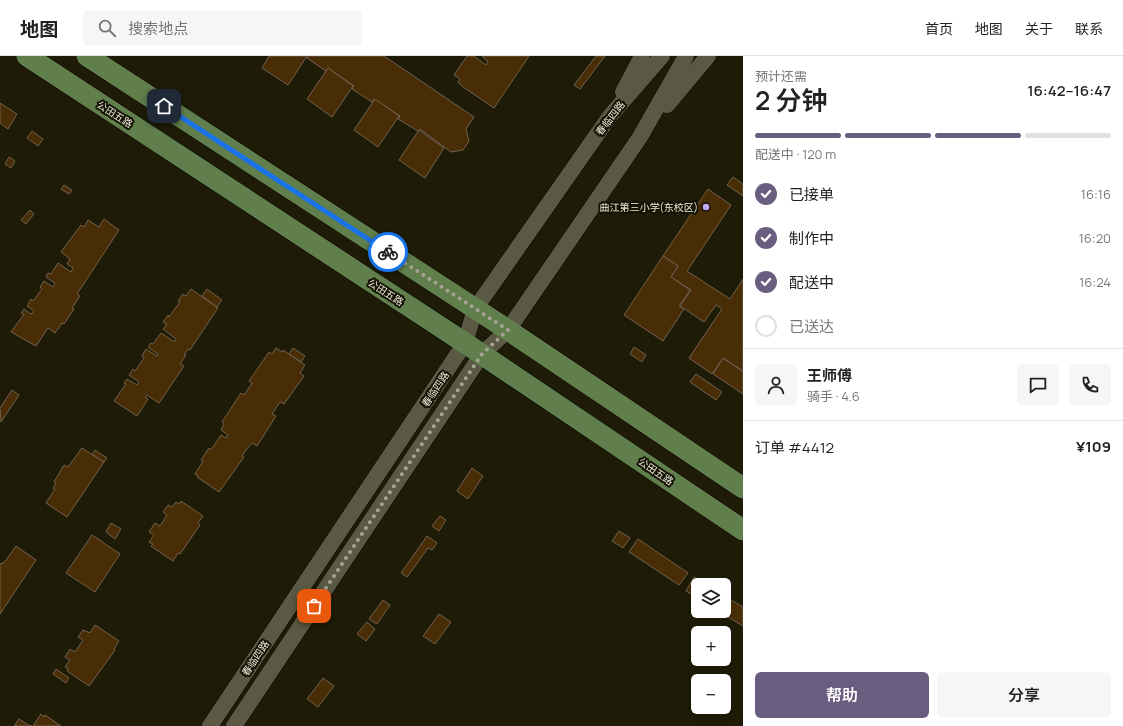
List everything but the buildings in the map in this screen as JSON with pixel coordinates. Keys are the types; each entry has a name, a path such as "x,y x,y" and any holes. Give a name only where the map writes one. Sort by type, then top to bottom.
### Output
{"main road":[{"name":"公田五路","path":"27,56 473,349 743,530"},
{"path":"86,56 508,330 743,488"}],"street":[{"path":"610,116 642,56"},
{"name":"春临四路","path":"234,726 473,349 475,309 610,116 662,56"},
{"name":"春临四路","path":"210,726 473,349 508,330 640,137 686,56"},
{"path":"640,137 708,56"}],"way so far":[{"path":"314,606 482,354 508,330 388,252"}],"place":[{"name":"曲江第三小学(东校区)","path":"706,207"}],"route":[{"path":"164,106 388,252"}]}
